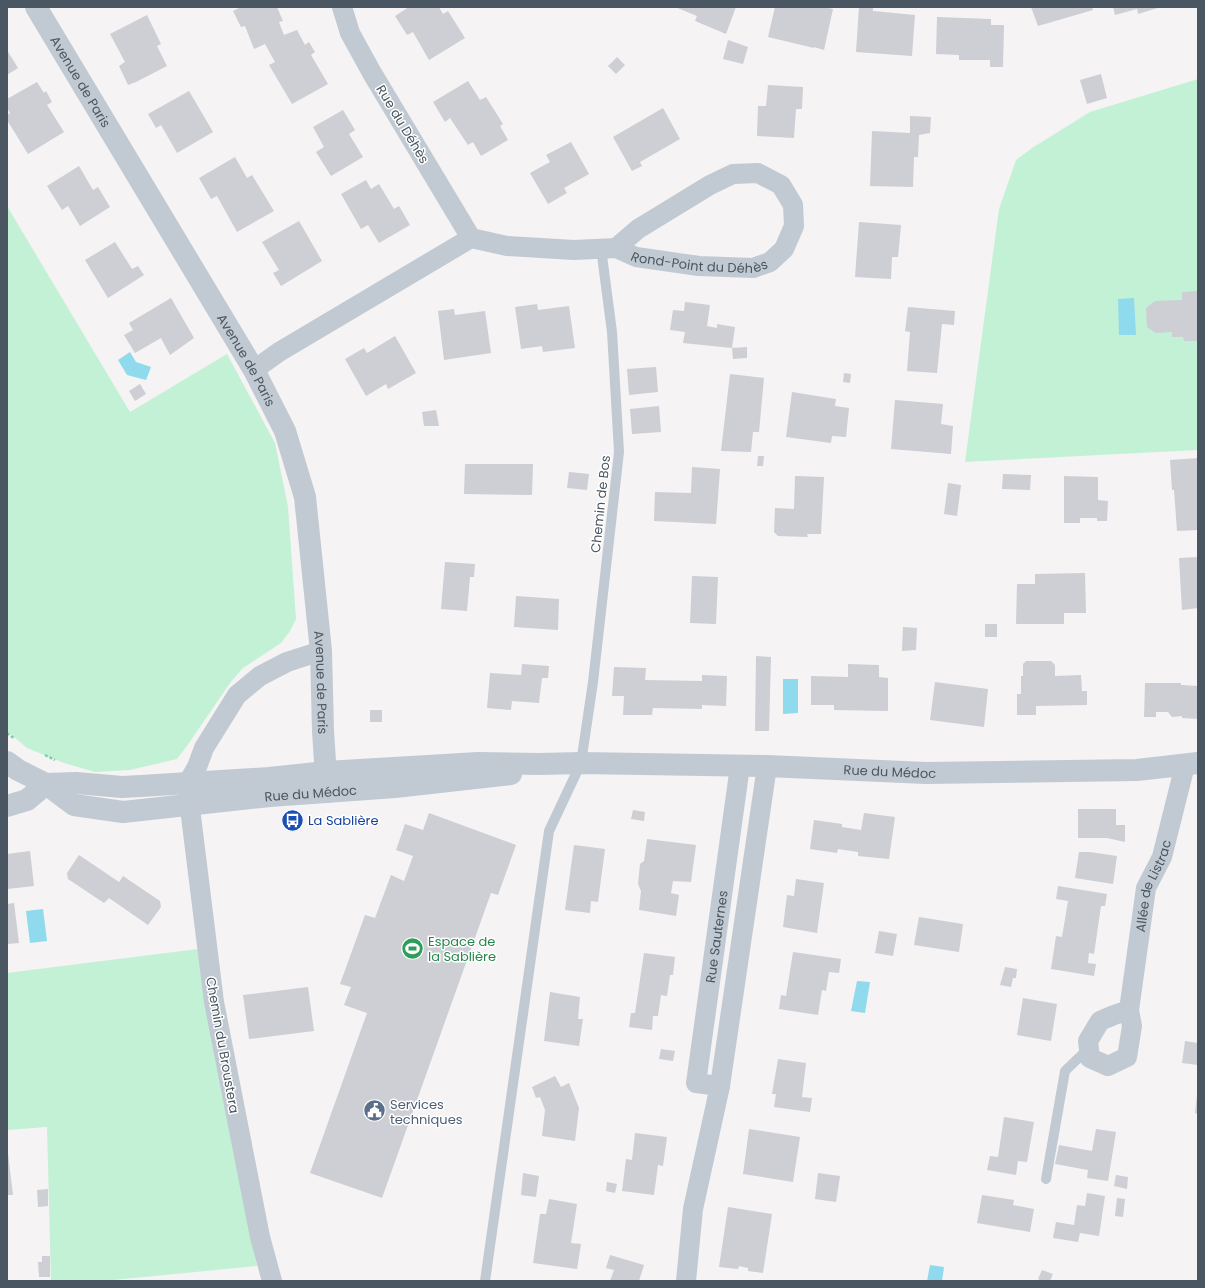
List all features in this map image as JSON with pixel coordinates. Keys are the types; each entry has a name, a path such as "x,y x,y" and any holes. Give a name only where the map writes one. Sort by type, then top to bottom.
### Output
{"street":[{"name":"Avenue de Paris","path":"36,7 254,370 286,431 305,497 321,651 326,773"},
{"name":"Rue du Déhès","path":"342,7 350,33 368,66 471,238"},
{"name":"Rond-Point du Déhès","path":"758,173 781,185 793,205 794,226 784,249 770,262 753,268 699,266 636,257 608,248 710,186 733,174 758,173"},
{"path":"254,370 279,352 471,238 507,246 574,250 608,248"},
{"path":"188,784 204,748 237,695 260,676 288,662 321,651"},
{"name":"Rue du Médoc","path":"7,762 18,770 46,784 74,805 123,812 270,796 326,773"},
{"name":"Rue du Médoc","path":"46,784 76,783 122,787 188,784 478,763 767,766 934,773 1126,771 1191,764"},
{"name":"Allée de Listrac","path":"1089,1048 1090,1058 1108,1066 1127,1057 1132,1026 1129,1010 1146,888 1162,857 1191,764"},
{"name":"Rue Sauternes","path":"720,1086 696,1083 740,766"},
{"name":"Rue Sauternes","path":"686,1281 692,1209 720,1086 767,766"},
{"path":"7,806 26,800 46,784"},
{"name":"Chemin du Broustera","path":"188,784 214,1002 260,1237 272,1281"},
{"path":"1089,1048 1088,1041 1100,1021 1114,1014 1129,1010"}],"lane":[{"name":"Chemin de Bos","path":"485,1281 549,831 581,763 593,682 619,452 608,248"},
{"path":"1046,1179 1065,1071 1089,1048"}],"green space":[{"path":"1198,79 1198,450 965,462 999,209 1016,160 1032,148 1090,112"},
{"path":"7,206 130,412 227,354 275,443 288,507 296,619 290,631 281,643 243,668 230,683 177,759 130,770 95,772 64,763 27,748 7,731"},
{"path":"198,949 210,1031 257,1266 103,1281 51,1281 47,1127 7,1130 7,973"}],"water":[{"path":"1134,298 1136,335 1119,335 1118,299"},
{"path":"130,352 136,362 151,367 146,380 127,375 118,360"},
{"path":"783,679 798,679 798,713 783,714"},
{"path":"43,909 47,941 30,943 26,911"},
{"path":"857,981 870,982 865,1013 851,1011"},
{"path":"930,1265 944,1267 942,1281 927,1281"}],"building":[{"path":"241,7 277,7 283,21 279,22 284,35 297,30 305,45 309,42 315,52 311,55 328,84 292,104 269,65 275,62 265,44 254,49 245,26 241,27 233,11"},
{"path":"409,7 439,7 443,14 448,11 465,38 429,60 413,32 407,35 395,16"},
{"path":"675,7 736,7 726,34 695,21 697,16"},
{"path":"775,7 823,7 833,9 824,50 768,37"},
{"path":"859,7 873,7 873,11 915,15 912,56 856,52"},
{"path":"1031,7 1092,7 1093,10 1038,26"},
{"path":"1113,7 1161,7 1138,14 1137,9 1115,15"},
{"path":"147,15 161,44 157,46 167,66 128,85 119,66 125,62 110,34"},
{"path":"937,17 991,19 991,25 1004,25 1003,67 990,67 990,60 959,60 959,55 936,54"},
{"path":"728,40 748,47 743,64 723,59"},
{"path":"7,50 18,68 7,75"},
{"path":"617,57 625,65 616,74 608,66"},
{"path":"1101,74 1107,98 1087,104 1080,80"},
{"path":"468,81 480,100 486,97 503,124 500,126 508,140 481,156 473,142 468,145 450,118 445,122 433,102"},
{"path":"37,82 44,93 46,91 52,102 47,105 64,132 28,154 7,120 7,115 10,113 7,108 7,99"},
{"path":"768,85 803,87 802,109 796,109 794,138 757,136 758,106 766,106"},
{"path":"189,91 213,132 177,153 161,125 156,128 148,114"},
{"path":"663,108 680,139 640,162 642,166 632,171 613,137"},
{"path":"343,110 355,130 349,134 363,157 331,176 316,152 324,147 313,127"},
{"path":"910,116 931,117 930,133 919,135 918,157 914,157 913,187 870,186 872,131 910,133"},
{"path":"571,142 589,174 564,188 567,193 548,204 530,173 550,162 546,155"},
{"path":"235,157 247,178 252,175 274,211 237,232 217,196 211,199 199,178"},
{"path":"79,166 93,190 98,187 110,207 80,226 68,206 62,210 47,186"},
{"path":"366,180 371,189 379,184 394,209 399,206 410,225 379,243 368,225 361,229 341,194"},
{"path":"299,221 322,261 281,286 273,273 279,270 262,242"},
{"path":"859,222 901,225 898,257 892,257 891,279 855,277"},
{"path":"115,242 132,269 138,266 144,275 108,298 85,260"},
{"path":"1198,291 1198,341 1184,341 1183,337 1172,337 1172,332 1156,333 1147,327 1146,308 1155,301 1182,300 1182,292"},
{"path":"171,298 194,338 170,355 161,338 135,353 124,335 133,330 129,323"},
{"path":"685,302 710,305 707,326 717,328 717,324 735,327 732,348 683,343 685,332 670,330 673,310 684,311"},
{"path":"537,304 538,310 569,306 575,348 543,352 542,346 521,349 515,307"},
{"path":"908,307 955,311 954,325 942,324 937,373 907,371 910,332 905,331"},
{"path":"454,309 455,315 485,311 491,353 444,360 438,311"},
{"path":"395,336 416,373 388,389 386,384 366,396 345,359 364,348 367,353"},
{"path":"747,347 747,358 733,359 732,348"},
{"path":"656,367 658,392 629,395 627,369"},
{"path":"844,373 851,374 850,383 843,382"},
{"path":"730,374 764,378 759,432 753,432 751,452 721,451"},
{"path":"140,384 146,394 135,401 129,391"},
{"path":"792,392 836,399 835,406 849,408 846,437 832,436 831,443 786,437"},
{"path":"895,400 943,404 941,424 953,426 951,454 891,449"},
{"path":"659,406 661,432 632,434 630,409"},
{"path":"436,410 439,426 424,426 422,412"},
{"path":"758,456 764,456 763,466 757,466"},
{"path":"1198,458 1198,530 1177,531 1170,460"},
{"path":"465,464 533,464 532,495 464,494"},
{"path":"692,467 720,469 716,524 654,521 655,492 691,493"},
{"path":"569,472 589,474 587,490 567,488"},
{"path":"1003,474 1031,475 1030,490 1002,489"},
{"path":"795,476 824,477 821,534 807,534 808,537 778,536 774,532 775,508 794,509"},
{"path":"1064,476 1098,477 1098,500 1108,501 1107,521 1097,521 1097,518 1080,518 1080,523 1064,523"},
{"path":"948,483 961,485 957,516 944,514"},
{"path":"1198,557 1198,608 1182,610 1179,558"},
{"path":"445,562 475,564 474,577 470,577 467,611 441,609"},
{"path":"1085,573 1086,613 1064,613 1064,624 1016,624 1017,584 1035,584 1035,574"},
{"path":"692,576 718,577 716,624 690,623"},
{"path":"516,596 559,599 558,630 514,627"},
{"path":"985,624 997,624 997,637 985,637"},
{"path":"903,627 917,628 916,650 902,651"},
{"path":"756,656 771,657 769,731 755,731"},
{"path":"1026,661 1051,661 1055,665 1055,676 1081,675 1082,691 1087,691 1087,705 1036,706 1036,715 1017,715 1017,694 1021,694 1021,676 1023,676 1023,664"},
{"path":"522,664 549,666 548,678 542,678 539,703 512,701 511,710 487,708 490,673 521,675"},
{"path":"848,664 879,665 879,677 888,678 888,711 834,710 834,705 811,705 811,676 848,677"},
{"path":"614,667 646,668 645,680 702,681 702,675 727,676 726,706 702,705 702,709 653,708 652,715 623,715 624,696 612,696"},
{"path":"935,682 988,689 984,727 930,720"},
{"path":"1145,683 1181,683 1181,685 1198,686 1198,719 1182,718 1182,716 1172,717 1168,712 1156,712 1156,717 1144,717"},
{"path":"370,710 382,710 382,722 370,722"},
{"path":"1078,809 1116,809 1116,825 1125,825 1125,842 1107,838 1078,838"},
{"path":"633,810 645,812 644,821 631,819"},
{"name":"Espace de la Sablière","path":"429,813 516,845 498,895 491,893 382,1198 310,1173 367,1013 344,1005 351,987 340,984 365,915 375,918 391,875 404,881 413,856 396,850 405,824 423,830"},
{"path":"864,813 895,817 889,859 858,856 858,852 838,849 837,853 810,849 814,820 842,824 842,827 861,830"},
{"path":"647,839 696,845 691,882 673,881 671,893 679,895 676,916 639,910 641,891 638,884 640,864 644,861"},
{"path":"574,845 605,849 598,902 591,901 590,913 565,910"},
{"path":"30,851 34,886 7,889 7,854"},
{"path":"1079,852 1117,856 1113,884 1075,878"},
{"path":"79,855 119,882 123,876 160,901 161,907 148,925 109,898 104,903 68,879 67,873"},
{"path":"796,879 824,883 817,933 783,927 787,895 794,896"},
{"path":"1058,886 1107,894 1105,906 1101,906 1094,954 1089,953 1088,963 1096,964 1094,976 1051,969 1056,936 1062,937 1068,901 1056,899"},
{"path":"14,903 19,943 7,944 7,904"},
{"path":"919,917 963,924 959,952 914,945"},
{"path":"879,931 897,934 893,956 875,953"},
{"path":"793,952 841,959 839,973 829,972 826,991 822,990 818,1015 779,1009 781,995 786,996"},
{"path":"644,953 675,957 673,975 670,975 667,996 661,995 658,1016 653,1016 652,1030 629,1027 631,1013 635,1013"},
{"path":"1005,967 1017,969 1016,978 1013,978 1011,987 1000,985"},
{"path":"308,987 314,1031 249,1039 243,995"},
{"path":"550,992 580,997 578,1019 583,1019 579,1046 544,1041"},
{"path":"1023,998 1057,1004 1051,1041 1017,1035"},
{"path":"1185,1041 1198,1043 1198,1065 1182,1063"},
{"path":"661,1049 675,1051 673,1061 659,1059"},
{"path":"778,1059 806,1063 802,1097 812,1098 810,1112 774,1107 776,1094 772,1094"},
{"path":"555,1076 561,1087 569,1083 579,1108 575,1141 542,1136 545,1110 540,1097 536,1098 532,1087"},
{"path":"1198,1095 1198,1114 1195,1113"},
{"path":"1004,1117 1034,1122 1027,1162 1018,1161 1016,1175 987,1170 990,1156 998,1157"},
{"path":"749,1129 800,1137 793,1182 743,1174"},
{"path":"1096,1129 1116,1132 1108,1181 1087,1178 1088,1170 1055,1164 1059,1145 1092,1151"},
{"path":"635,1133 667,1137 663,1166 658,1165 654,1195 622,1191 626,1159 632,1160"},
{"path":"8,1153 13,1195 7,1195"},
{"path":"523,1173 539,1176 536,1197 521,1195"},
{"path":"818,1173 840,1176 836,1202 815,1199"},
{"path":"1116,1175 1128,1177 1127,1189 1114,1186"},
{"path":"607,1182 617,1184 615,1193 606,1191"},
{"path":"48,1189 48,1206 38,1207 37,1190"},
{"path":"1087,1193 1105,1196 1099,1236 1080,1233 1078,1242 1053,1238 1056,1222 1074,1225 1077,1205 1085,1206"},
{"path":"982,1195 1014,1200 1013,1205 1034,1209 1030,1232 977,1223"},
{"path":"1117,1198 1125,1199 1123,1217 1115,1216"},
{"path":"549,1199 577,1204 571,1243 581,1244 577,1269 533,1263 540,1214 546,1214"},
{"path":"728,1207 772,1214 763,1273 748,1271 748,1268 739,1266 738,1269 719,1267"},
{"path":"610,1255 644,1265 639,1281 610,1281 614,1270 606,1268"},
{"path":"42,1256 50,1256 50,1277 39,1277 38,1262 42,1262"},
{"path":"1042,1270 1053,1274 1050,1281 1042,1281 1038,1279"}],"place":[{"name":"La Sablière","path":"293,820"},
{"name":"Espace de la Sablière","path":"412,948"},
{"name":"Services techniques","path":"375,1111"}]}
